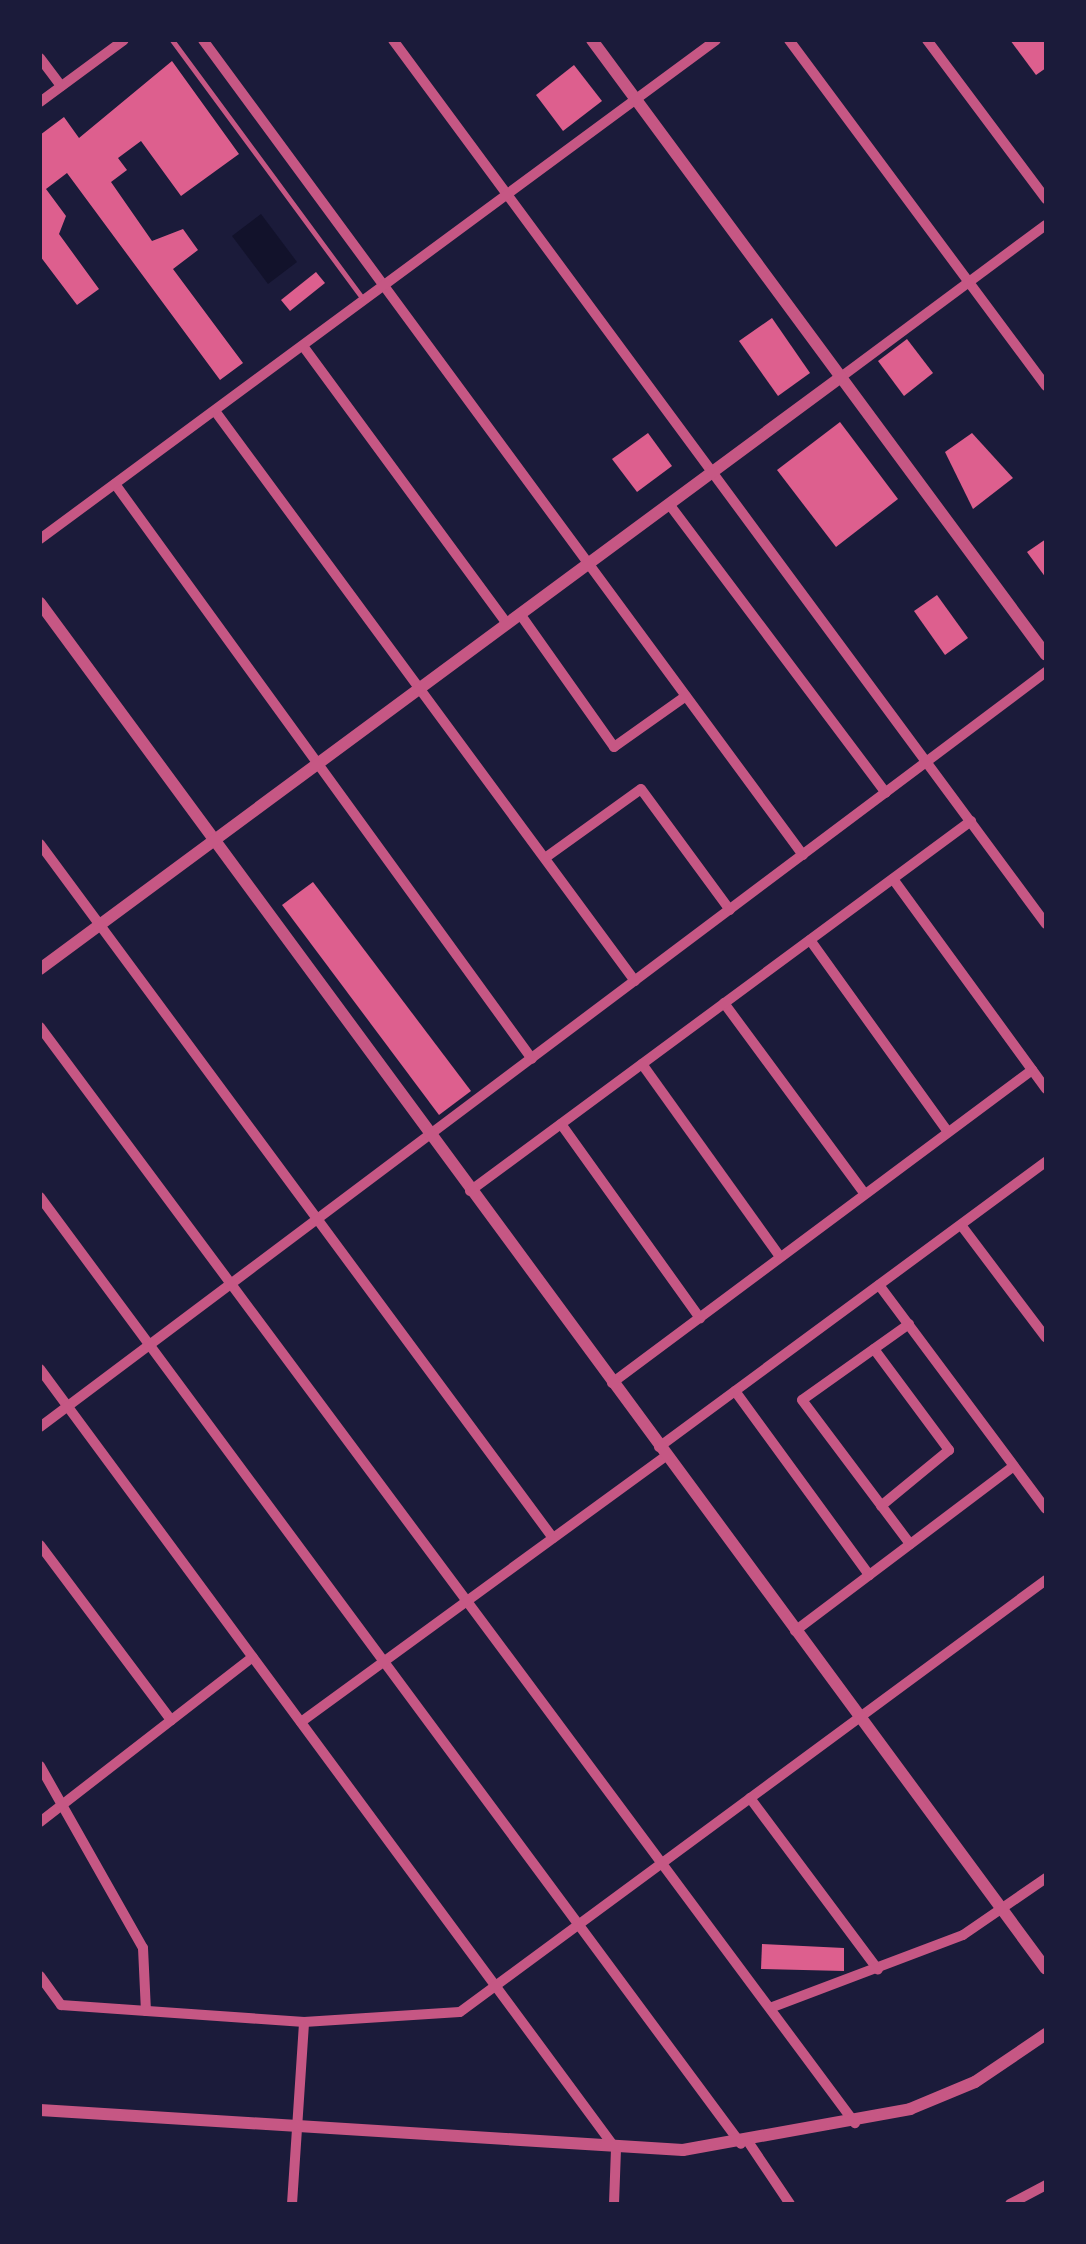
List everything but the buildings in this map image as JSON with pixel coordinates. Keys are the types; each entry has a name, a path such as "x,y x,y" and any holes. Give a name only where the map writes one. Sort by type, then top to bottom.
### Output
{"street":[{"path":"40,102 124,40"},
{"path":"203,40 803,855"},
{"path":"393,40 715,470 1046,924"},
{"path":"592,40 1046,655"},
{"path":"40,539 634,96 716,40"},
{"path":"789,40 1046,386"},
{"path":"927,40 1046,198"},
{"path":"40,58 62,86"},
{"path":"40,970 1046,225"},
{"path":"303,346 507,624"},
{"path":"216,411 635,981"},
{"path":"115,484 532,1058"},
{"path":"669,504 886,792"},
{"path":"40,603 211,843 1046,1969"},
{"path":"520,614 614,747 686,696"},
{"path":"40,1428 1046,672"},
{"path":"545,858 641,789 730,910"},
{"path":"470,1191 971,821"},
{"path":"40,844 553,1538"},
{"path":"893,878 1046,1089"},
{"path":"810,940 948,1132"},
{"path":"724,1003 865,1194"},
{"path":"40,1027 856,2124"},
{"path":"642,1064 780,1257"},
{"path":"612,1383 1032,1070"},
{"path":"561,1124 700,1318"},
{"path":"301,1722 553,1538 735,1391 1046,1162"},
{"path":"40,1197 790,2204"},
{"path":"961,1225 1046,1338"},
{"path":"879,1285 1046,1508"},
{"path":"909,1324 802,1400 910,1544"},
{"path":"874,1348 949,1450 881,1506"},
{"path":"40,1368 616,2149 614,2204"},
{"path":"735,1391 869,1575"},
{"path":"795,1630 1014,1466"},
{"path":"40,1546 171,1720"},
{"path":"40,1976 61,2005 304,2022 460,2012 1046,1580"},
{"path":"40,1822 253,1658"},
{"path":"40,1766 66,1802 143,1948 146,2011"},
{"path":"750,1798 878,1970"},
{"path":"770,2008 878,1970 1002,1910 1046,1878"},
{"path":"292,2204 304,2022"},
{"path":"40,2110 616,2149 745,2144 856,2124 975,2082 1046,2034"},
{"path":"1010,2204 1030,2200 1046,2185"}],"lane":[{"path":"172,40 364,301"}],"shaded area":[{"path":"261,214 297,262 268,284 232,236"}]}
